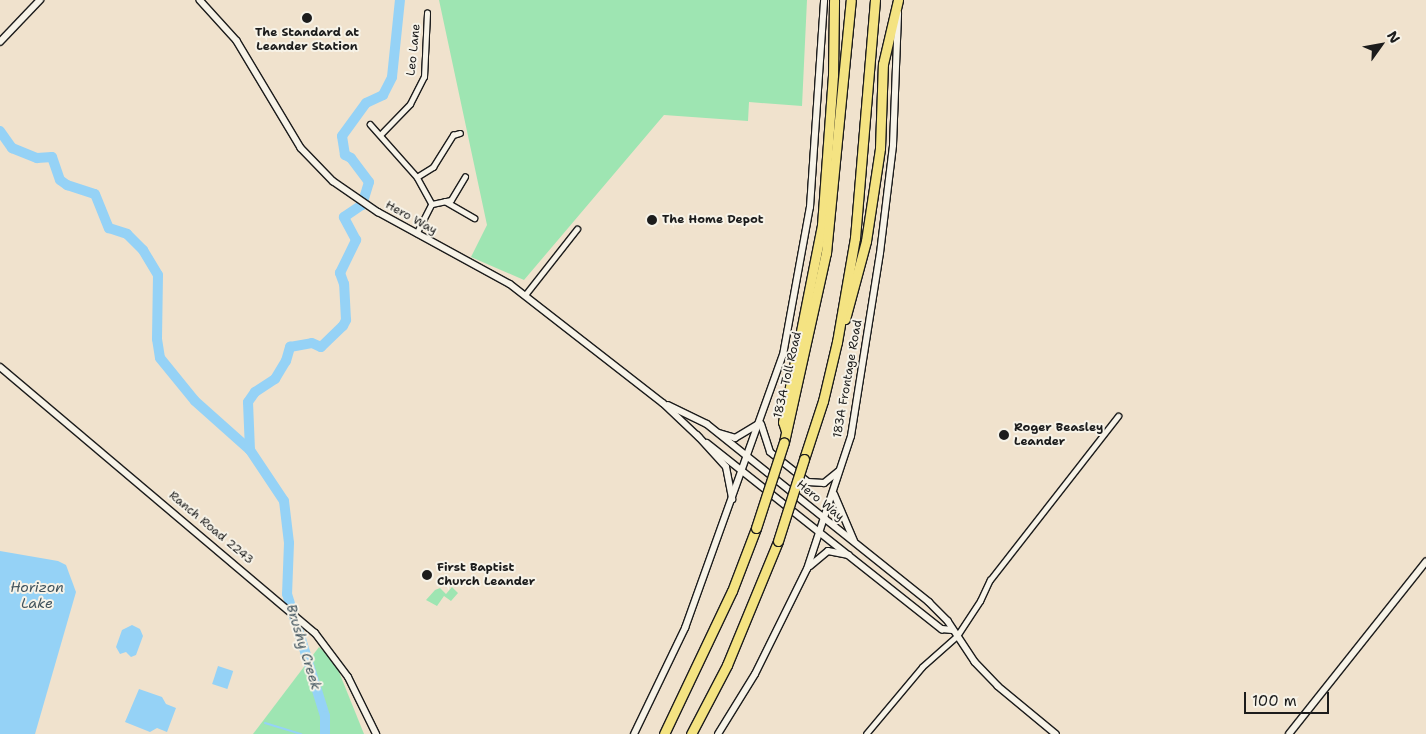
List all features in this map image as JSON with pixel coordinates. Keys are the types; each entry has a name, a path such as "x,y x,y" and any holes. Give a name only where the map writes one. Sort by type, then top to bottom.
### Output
{"highway":[{"path":"786,432 783,422 822,225 833,76 834,0"},
{"name":"183A Toll Road","path":"664,734 732,591 756,528 786,432 791,424 826,253 851,0"},
{"path":"691,734 727,665 778,541 823,401 837,342 862,183 875,0"},
{"path":"837,342 854,295 866,241 880,148 883,64 898,0"}],"main road":[{"path":"634,734 685,628 733,502 783,355 810,207 824,0"},
{"name":"183A Frontage Road","path":"718,734 760,665 807,569 851,436 880,253 893,145 898,0"},
{"name":"Ranch Road 2243","path":"0,367 305,623 326,644 348,677 376,734"},
{"path":"719,433 735,438 761,422"},
{"path":"761,422 770,452 808,482 824,483 840,470"},
{"path":"697,435 726,467 733,502"},
{"path":"833,492 854,541"},
{"path":"807,569 828,551 849,555"}],"street":[{"path":"0,42 27,16 40,0"},
{"name":"Hero Way","path":"200,0 225,26 248,56 301,148 332,182 371,207 484,269 525,295 663,403 697,435 942,629 952,630"},
{"name":"Leo Lane","path":"380,135 410,104 424,77 427,13"},
{"path":"370,124 417,177 432,204"},
{"path":"417,177 433,167 453,135 460,133"},
{"path":"417,233 432,204 451,200 465,177"},
{"path":"445,201 474,218"},
{"path":"525,295 577,229"},
{"name":"Hero Way","path":"663,403 707,424 929,602 948,621 952,630 998,686 1056,734"},
{"path":"866,734 922,667 957,636 980,602 990,580 1118,416"},
{"path":"1289,734 1426,562"}],"green space":[{"path":"439,0 807,0 802,106 749,102 748,121 664,115 524,280 471,257 487,225"},
{"path":"452,587 458,593 451,601 444,596 437,606 426,600 435,590 440,588 446,594"},
{"path":"319,647 335,662 364,734 253,734"}],"water":[{"name":"Horizon Lake","path":"0,551 58,561 66,565 76,592 35,734 0,734"},
{"path":"132,625 140,629 143,636 136,655 131,657 126,652 120,654 116,647 122,630"},
{"path":"218,666 233,671 227,689 212,684"},
{"path":"139,689 162,697 166,704 176,708 167,732 157,728 150,732 125,722"}],"waterway":[{"path":"250,450 248,402 255,392 275,379 286,361 290,347 312,343 321,347 343,326 346,320 344,284 340,273 356,240 344,217 362,205 369,182 351,158 345,155 342,136 366,103 383,95 392,77 400,0"},
{"name":"Brushy Creek","path":"0,131 12,148 37,158 52,157 60,180 67,185 95,194 109,228 127,234 143,250 158,275 157,339 160,358 195,401 250,450 284,501 289,543 287,594 325,716 325,734"},
{"path":"265,723 301,734"}],"place":[{"name":"The Standard at Leander Station","path":"307,18"},
{"name":"The Home Depot","path":"652,220"},
{"name":"Roger Beasley Leander","path":"1004,435"},
{"name":"First Baptist Church Leander","path":"427,575"}]}
